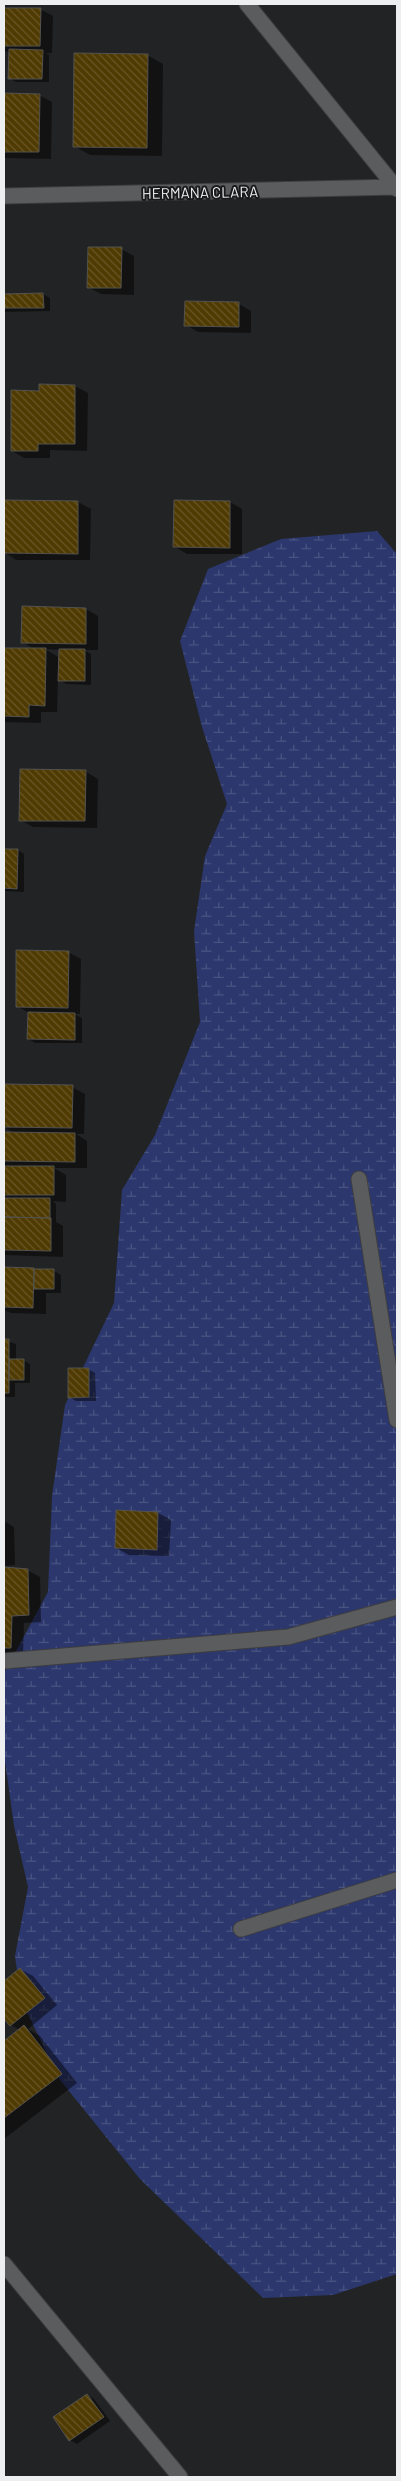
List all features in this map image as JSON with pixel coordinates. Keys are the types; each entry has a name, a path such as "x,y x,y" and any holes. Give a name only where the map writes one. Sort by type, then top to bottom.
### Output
{"street":[{"path":"247,4 397,188"},
{"name":"HERMANA CLARA","path":"4,196 397,188"},
{"path":"360,1179 397,1420"},
{"path":"4,1661 288,1637 397,1608"},
{"path":"241,1929 397,1880"},
{"path":"4,2264 180,2477"}],"green space":[{"path":"377,531 397,554 397,2274 333,2295 263,2298 140,2179 60,2080 21,2000 15,1956 28,1887 14,1826 4,1754 4,1673 48,1592 52,1496 65,1405 114,1303 122,1190 155,1135 200,1022 194,931 205,856 227,804 202,727 180,641 208,569 281,539"}],"building":[{"path":"4,8 41,8 40,46 4,46"},
{"path":"9,49 43,50 42,79 8,79"},
{"path":"74,53 148,54 147,148 73,147"},
{"path":"4,93 40,94 39,152 4,152"},
{"path":"88,247 122,247 121,288 87,288"},
{"path":"43,293 44,308 4,308 4,294"},
{"path":"185,301 239,302 239,327 184,326"},
{"path":"39,384 75,385 75,444 38,444 38,451 11,451 11,390 39,391"},
{"path":"4,500 78,501 78,554 4,553"},
{"path":"174,500 230,501 230,548 173,547"},
{"path":"22,606 86,608 86,644 21,643"},
{"path":"4,648 46,648 45,706 29,705 29,717 4,716"},
{"path":"59,649 85,649 85,681 58,681"},
{"path":"20,769 86,770 85,821 19,821"},
{"path":"4,849 18,849 17,889 4,888"},
{"path":"16,950 69,951 68,1008 16,1007"},
{"path":"28,1012 75,1013 75,1040 27,1039"},
{"path":"4,1084 73,1085 72,1128 4,1127"},
{"path":"4,1132 75,1133 75,1162 4,1161"},
{"path":"4,1166 54,1166 54,1195 4,1195"},
{"path":"4,1198 50,1198 50,1218 4,1217"},
{"path":"4,1217 51,1218 51,1251 4,1250"},
{"path":"4,1267 34,1268 33,1308 4,1307"},
{"path":"34,1269 54,1269 54,1289 34,1289"},
{"path":"4,1339 9,1339 9,1393 4,1393"},
{"path":"9,1359 24,1359 24,1380 9,1380"},
{"path":"68,1368 89,1368 89,1397 68,1398"},
{"path":"116,1510 158,1512 157,1550 115,1548"},
{"path":"4,1567 28,1569 29,1615 12,1616 11,1648 4,1648"},
{"path":"20,1968 45,1998 10,2026 4,2019 4,1981"},
{"path":"24,2025 62,2074 4,2118 4,2041"},
{"path":"87,2394 104,2417 69,2441 53,2417"}]}
